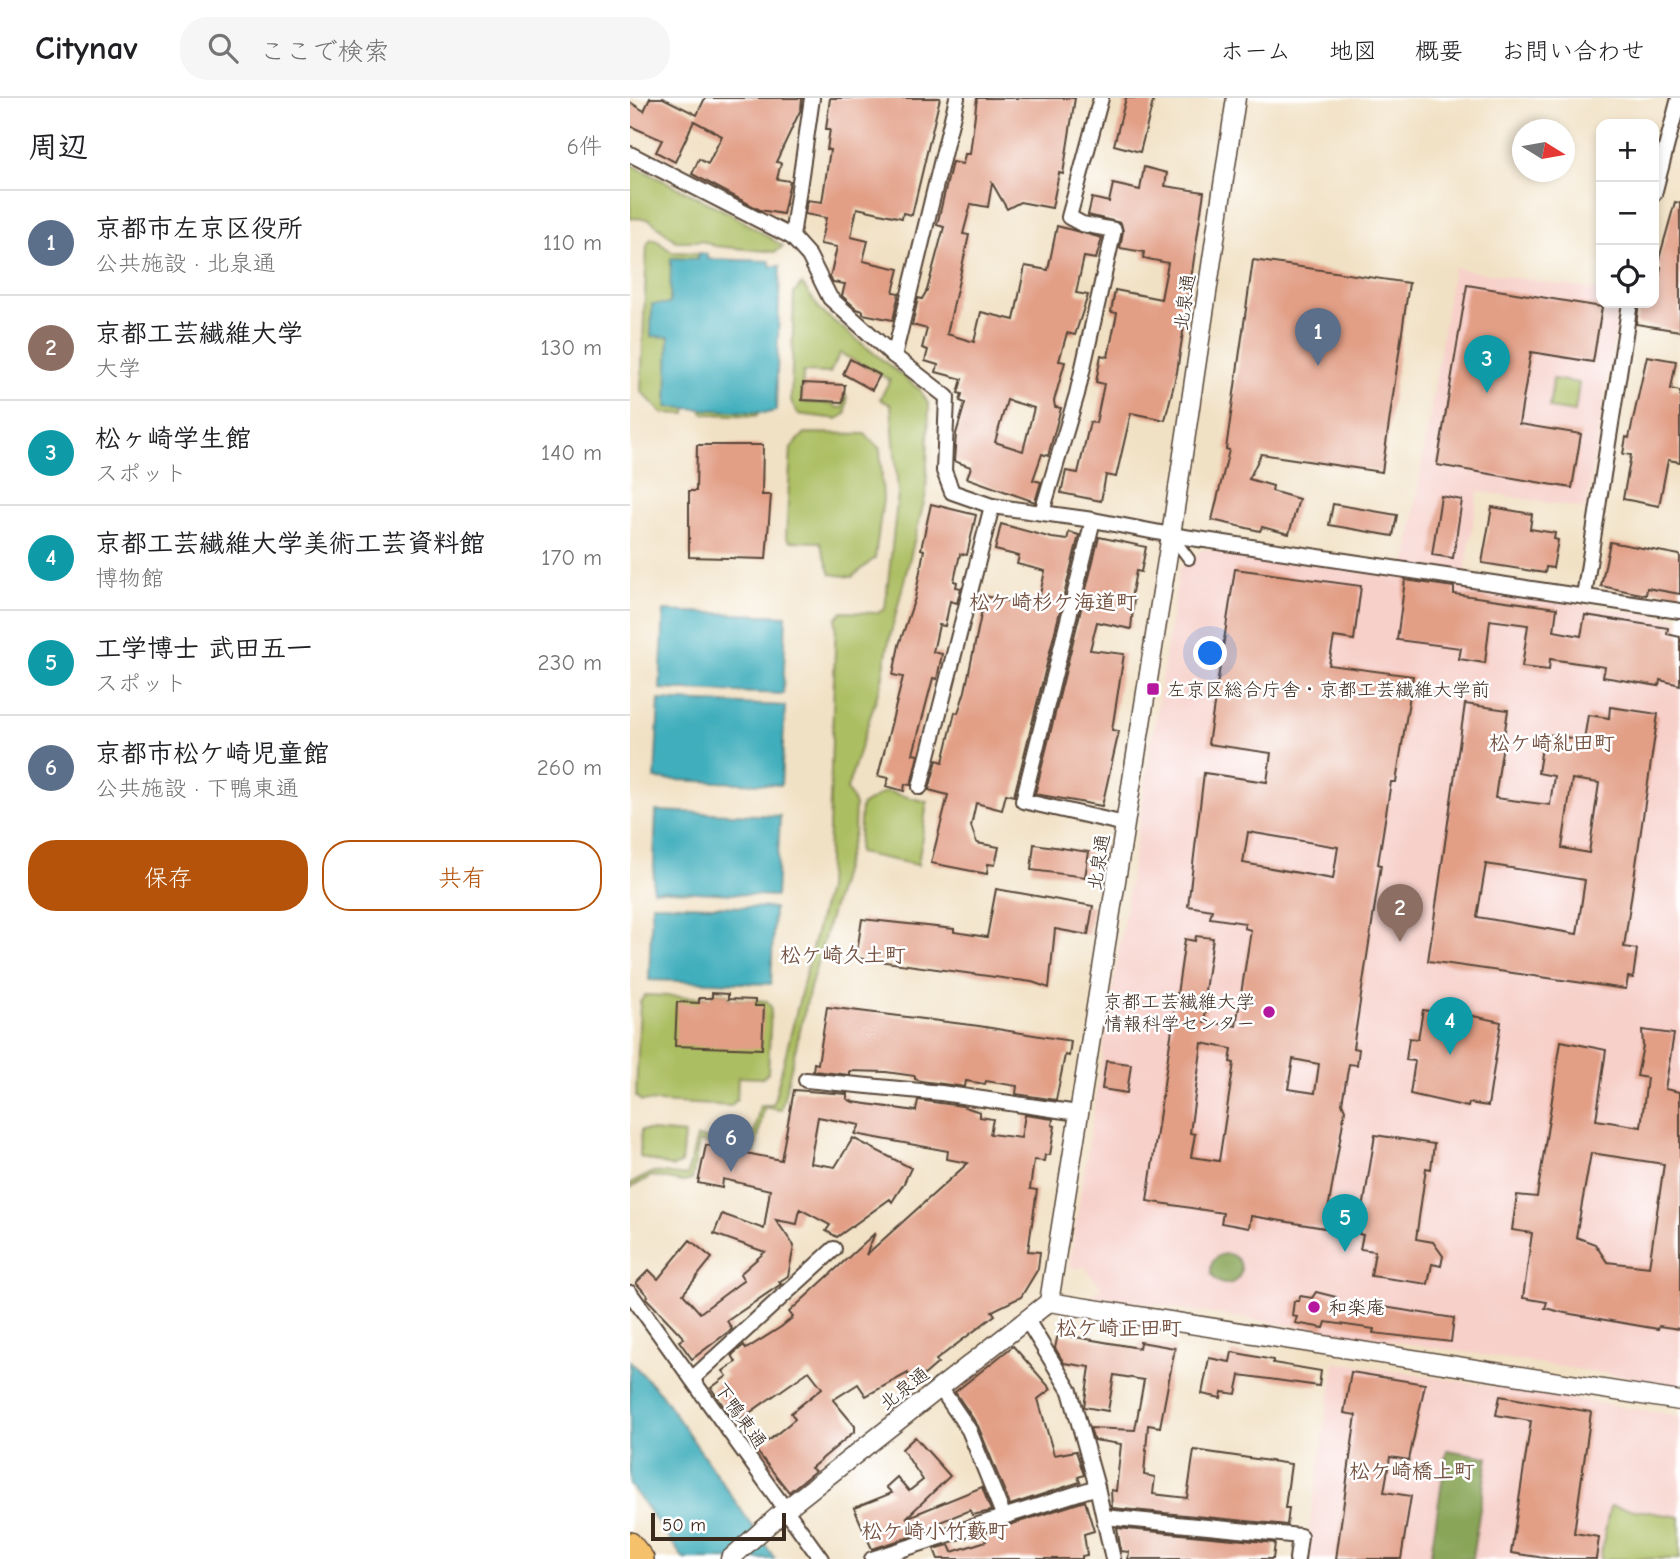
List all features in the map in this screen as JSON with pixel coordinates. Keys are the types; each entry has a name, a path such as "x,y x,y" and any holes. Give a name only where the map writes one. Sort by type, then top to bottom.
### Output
{"highway":[{"path":"630,1544 642,1559"}],"street":[{"path":"792,237 812,98"},
{"path":"894,356 957,98"},
{"path":"1042,512 1077,394 1114,230 1082,224 1069,217 1101,98"},
{"name":"北泉通","path":"730,1559 779,1515 1049,1302 1171,535 1236,98"},
{"path":"1657,182 1679,98"},
{"path":"630,155 792,237 809,256 830,298 894,356 947,397 944,471 952,492 992,506 1680,611"},
{"path":"1584,596 1629,308"},
{"path":"920,787 992,506"},
{"path":"1093,520 1023,801 1125,824"},
{"path":"1171,535 1189,559"},
{"path":"806,1080 941,1093 1078,1113"},
{"path":"692,1379 834,1249"},
{"name":"下鴨東通","path":"630,1293 692,1379 779,1515 821,1559"},
{"path":"1049,1302 1680,1401"},
{"path":"1027,1320 1070,1391 1097,1487 1113,1559"},
{"path":"939,1387 970,1430 1004,1517"},
{"path":"872,1559 1097,1487"},
{"path":"1104,1517 1300,1536 1297,1559"}],"shaded area":[{"path":"1453,268 1596,290 1596,308 1619,308 1586,509 1478,491 1463,587 1680,619 1680,1385 1091,1295 1101,1287 1084,1266 1078,1269 1069,1267 1179,569 1204,549 1404,578"},
{"path":"1335,1362 1680,1416 1680,1559 1304,1559"}],"green space":[{"path":"630,164 731,214 783,246 775,252 715,246 702,241 676,241 649,219 630,218"},
{"path":"651,239 672,252 699,253 670,305 653,304 669,337 667,407 686,408 686,414 662,413 641,391 647,245"},
{"path":"802,284 821,311 920,390 929,405 926,494 888,645 882,680 847,789 855,805 854,833 810,988 781,1110 764,1107 755,1153 699,1142 692,1180 683,1182 652,1176 630,1188 630,1184 653,1172 687,1176 697,1137 751,1147 760,1105 773,1105 827,889 836,618 842,612 877,613 885,609 898,493 891,405 880,399 890,380 840,353 830,373 803,372 802,402 834,404 835,407 843,408 844,393 847,398 846,414 837,419 798,414 791,401 794,293"},
{"path":"1553,379 1579,383 1575,412 1549,408"},
{"path":"702,408 758,410 757,416 708,414 702,413"},
{"path":"805,433 865,434 880,449 883,499 875,558 852,577 831,574 820,542 790,541 786,537 791,448"},
{"path":"886,791 927,802 918,865 858,853 861,806"},
{"path":"712,993 728,994 729,999 767,1001 771,1007 768,1073 762,1078 738,1077 737,1099 731,1106 641,1101 636,1096 640,1002 645,995 712,998"},
{"path":"641,1130 684,1134 681,1164 673,1167 640,1157"},
{"path":"1226,1254 1237,1258 1241,1269 1237,1280 1226,1284 1215,1280 1211,1269 1215,1258"},
{"path":"1447,1450 1488,1457 1472,1559 1430,1559"},
{"path":"1610,1506 1680,1517 1680,1559 1600,1559"}],"water":[{"path":"699,253 707,254 707,259 770,261 770,266 780,266 776,411 767,413 667,407 669,337 651,336 652,304 670,304 671,258 698,259"},
{"path":"664,611 786,616 783,694 660,689"},
{"path":"659,700 785,706 781,785 655,779"},
{"path":"656,811 780,816 776,896 653,890"},
{"path":"652,904 774,908 771,984 649,980"},
{"path":"630,1361 661,1394 775,1559 684,1559 630,1485"}],"building":[{"path":"650,98 663,98 697,115 705,98 802,98 801,109 776,162 781,163 777,179 790,181 783,214 760,210 692,174 699,159 708,164 722,136 694,121 675,162 656,152 662,140 630,126 630,102 644,111"},
{"path":"830,98 940,98 912,215 903,213 902,218 857,208 851,237 868,241 863,261 899,269 893,292 899,293 893,320 863,314 863,311 842,296 845,284 833,282 830,277 837,247 820,244 826,218 805,214 807,200 822,202 830,150 827,150 830,129 826,129"},
{"path":"977,98 1075,98 1063,174 1059,173 1052,208 1020,202 1007,209 992,183 988,207 971,204 963,234 969,235 947,334 974,342 981,312 1014,320 1025,266 1048,270 1057,226 1102,238 1096,259 1084,257 1076,293 1088,295 1075,335 1067,333 1059,361 1065,362 1054,401 1055,407 1061,408 1048,456 1042,454 1033,480 1041,482 1035,502 967,478 971,467 954,461 956,434 965,403 960,401 962,394 958,393 962,379 936,372 938,365 925,361 928,350 922,348 927,329 912,325 918,298 922,299 927,290 944,227 937,225 952,162 963,164 965,154 970,154","holes":["1007,400 1034,408 1023,451 995,442"]},
{"path":"1126,98 1154,98 1140,152 1114,145"},
{"path":"1144,167 1167,173 1165,186 1204,192 1177,372 1165,420 1131,413 1116,477 1106,475 1101,501 1061,493 1066,471 1078,473 1090,422 1096,423 1104,384 1096,382 1101,355 1108,357 1117,313 1111,312 1115,290 1161,299 1168,263 1143,258 1144,252 1120,248 1123,231 1121,223 1088,215 1092,198 1109,202 1113,184 1140,190"},
{"path":"1675,202 1680,203 1680,331 1636,324 1638,308 1659,308 1659,259"},
{"path":"1253,260 1409,283 1382,472 1261,454 1249,479 1273,486 1272,491 1299,499 1289,534 1262,527 1260,531 1212,520 1229,450 1226,449"},
{"path":"1467,285 1602,308 1593,362 1531,352 1519,424 1581,434 1572,488 1437,465"},
{"path":"1647,356 1676,361 1671,389 1680,391 1680,462 1668,460 1659,506 1623,499 1631,455 1623,454"},
{"path":"850,359 880,375 872,390 843,374"},
{"path":"803,383 845,385 843,402 802,400"},
{"path":"697,445 763,445 762,495 771,495 766,559 689,557 689,491 696,491"},
{"path":"1441,496 1462,500 1453,558 1432,555"},
{"path":"931,504 976,515 967,555 960,554 954,581 957,582 956,587 961,588 957,603 950,601 945,626 939,625 933,652 942,654 937,679 933,678 913,754 918,755 911,785 905,784 904,791 886,786 889,778 878,776 903,677 893,675 899,645 915,598 924,550 921,549"},
{"path":"1333,504 1397,515 1393,536 1329,525"},
{"path":"1492,507 1532,514 1530,529 1555,533 1554,539 1558,540 1553,568 1546,567 1545,573 1482,563"},
{"path":"1001,524 1052,538 1067,540 1069,532 1079,535 1014,796 1006,794 1002,810 976,803 971,826 977,843 999,847 995,865 988,864 987,874 931,863 948,795 929,790 937,760 943,762 955,712 958,713 965,691 985,596 1037,608 1045,571 1017,564 1019,556 995,550"},
{"path":"1099,537 1146,547 1141,572 1136,571 1131,598 1134,598 1131,629 1097,622 1090,650 1124,654 1112,730 1119,731 1102,806 1035,794"},
{"path":"1610,542 1680,555 1680,594 1647,588 1646,595 1601,586"},
{"path":"1235,569 1361,586 1354,640 1334,637 1329,665 1413,676 1396,782 1391,782 1378,864 1381,865 1353,1048 1359,1049 1357,1065 1349,1064 1342,1103 1345,1110 1325,1228 1251,1216 1249,1228 1221,1223 1223,1213 1147,1201 1185,939 1195,941 1196,936 1213,938 1203,1003 1207,1004 1204,1022 1236,1026 1251,930 1244,928 1245,923 1210,918 1212,910 1188,906 1204,773 1267,782 1271,753 1208,744","holes":["1248,832 1338,847 1333,879 1243,863","1202,1043 1232,1049 1230,1062 1234,1063 1219,1161 1191,1157 1195,1134 1190,1133","1293,1059 1319,1064 1315,1093 1288,1089"]},
{"path":"1405,580 1454,587 1454,594 1557,608 1554,631 1581,636 1585,615 1668,628 1667,634 1680,637 1680,685 1660,680 1659,686 1603,677 1605,667 1550,659 1549,670 1522,667 1528,625 1490,620 1485,663 1459,659 1461,648 1397,640"},
{"path":"1465,704 1508,710 1495,798 1550,805 1554,776 1538,773 1544,734 1584,740 1588,715 1609,718 1610,707 1658,714 1624,947 1637,949 1633,978 1628,977 1626,989 1428,961","holes":["1572,779 1599,783 1589,853 1562,848","1486,864 1585,880 1577,934 1477,917"]},
{"path":"1034,844 1089,852 1085,877 1031,870"},
{"path":"996,889 1093,906 1088,935 1055,929 1049,988 1032,982 856,958 862,919 954,929 954,932 987,937"},
{"path":"712,993 728,994 728,999 755,1000 755,1006 764,1006 762,1049 675,1046 677,1002 699,1003 699,998 712,998"},
{"path":"827,1007 979,1026 1071,1041 1069,1056 1065,1055 1056,1100 1016,1094 1017,1086 986,1081 985,1084 966,1081 965,1087 921,1081 915,1079 915,1076 886,1072 850,1071 850,1075 813,1071 814,1063 818,1064"},
{"path":"1441,1009 1501,1022 1488,1106 1469,1103 1468,1107 1410,1094 1415,1061 1406,1060 1409,1038 1418,1039 1423,1010 1440,1013"},
{"path":"1642,1030 1674,1034 1665,1089 1680,1092 1680,1329 1659,1326 1658,1329 1565,1313 1545,1308 1547,1302 1523,1298 1532,1233 1512,1230 1517,1195 1537,1197 1561,1041 1606,1050 1596,1120 1641,1127 1647,1078 1637,1076 1643,1046","holes":["1591,1153 1664,1164 1649,1267 1607,1262 1595,1244 1576,1237"]},
{"path":"1106,1061 1131,1064 1127,1093 1102,1089"},
{"path":"794,1090 847,1094 847,1099 853,1102 916,1111 918,1100 962,1106 980,1112 979,1117 993,1119 990,1134 1021,1138 1025,1115 1053,1119 1052,1125 1055,1126 1050,1155 1045,1155 1044,1161 1034,1160 1030,1189 1037,1190 1028,1251 1040,1252 1038,1269 1021,1297 992,1311 995,1315 936,1360 938,1363 922,1377 910,1380 908,1373 866,1396 858,1384 833,1400 855,1426 855,1431 811,1468 815,1471 789,1492 751,1444 763,1435 768,1441 795,1419 791,1413 822,1388 809,1371 735,1423 711,1388 727,1376 723,1371 736,1362 732,1355 744,1345 746,1349 781,1327 793,1317 789,1312 875,1233 866,1255 968,1163 947,1159 948,1151 855,1134 860,1125 818,1117 810,1163 835,1167 853,1138 911,1168 904,1183 892,1202 890,1199 837,1237 826,1231 830,1225 800,1209 797,1224 776,1220 794,1246 788,1276 779,1282 781,1284 727,1321 732,1329 692,1359 679,1341 684,1338 646,1298 648,1296 636,1283 649,1270 658,1279 690,1240 712,1258 683,1294 700,1313 744,1280 740,1274 765,1252 714,1234 722,1214 764,1229 770,1190 723,1179 722,1188 698,1183 706,1145 781,1160"},
{"path":"1375,1135 1434,1144 1431,1169 1426,1168 1416,1239 1433,1242 1443,1256 1441,1266 1432,1264 1428,1284 1371,1276 1375,1251 1360,1249 1363,1235 1359,1234"},
{"path":"1316,1292 1336,1297 1334,1306 1377,1312 1377,1306 1454,1318 1451,1342 1373,1333 1374,1329 1326,1322 1324,1328 1295,1323 1297,1317 1292,1316 1294,1301 1299,1301 1300,1296 1312,1298"},
{"path":"1058,1334 1139,1348 1140,1342 1175,1348 1160,1427 1148,1425 1144,1475 1155,1477 1153,1494 1187,1498 1194,1450 1291,1464 1285,1508 1289,1508 1287,1525 1112,1508 1111,1490 1116,1491 1121,1444 1094,1440 1090,1428 1135,1430 1144,1380 1114,1375 1108,1411 1084,1407 1090,1367 1064,1363 1055,1348"},
{"path":"1013,1346 1051,1389 1038,1399 1054,1455 1076,1451 1084,1475 1078,1477 1080,1482 1010,1505 978,1426 955,1392"},
{"path":"1232,1352 1273,1360 1273,1363 1321,1371 1319,1386 1240,1375 1236,1394 1222,1392 1221,1398 1202,1394 1209,1358 1230,1362"},
{"path":"1351,1372 1425,1384 1409,1460 1390,1457 1384,1492 1411,1496 1401,1559 1336,1559 1356,1415 1344,1413"},
{"path":"1500,1396 1591,1412 1574,1533 1599,1537 1596,1559 1552,1559 1511,1553 1531,1421 1496,1415"},
{"path":"915,1437 950,1476 906,1518 982,1487 991,1511 972,1515 970,1510 940,1522 942,1527 872,1549 854,1508 892,1493 886,1487 897,1477 909,1491 923,1480 902,1449"},
{"path":"1085,1501 1094,1531 1084,1534 1087,1555 1082,1556 1082,1559 938,1559 934,1549 949,1545 952,1552 986,1541 984,1533"},
{"path":"1117,1528 1275,1543 1273,1559 1128,1559 1129,1552 1121,1551"}],"place":[{"name":"京都市左京区役所","path":"1318,366"},
{"name":"松ヶ崎学生館","path":"1487,393"},
{"name":"左京区総合庁舎・京都工芸繊維大学前","path":"1153,689"},
{"name":"京都工芸繊維大学","path":"1400,942"},
{"name":"京都工芸繊維大学 情報科学センター","path":"1269,1012"},
{"name":"京都工芸繊維大学美術工芸資料館","path":"1450,1055"},
{"name":"京都市松ケ崎児童館","path":"731,1172"},
{"name":"工学博士 武田五一","path":"1345,1252"},
{"name":"和楽庵","path":"1314,1307"}],"district":[{"name":"松ケ崎杉ケ海道町","path":"1053,602"},
{"name":"松ケ崎糺田町","path":"1552,743"},
{"name":"松ケ崎久土町","path":"843,955"},
{"name":"松ケ崎正田町","path":"1119,1328"},
{"name":"松ケ崎橋上町","path":"1412,1471"},
{"name":"松ケ崎小竹藪町","path":"935,1531"}]}
